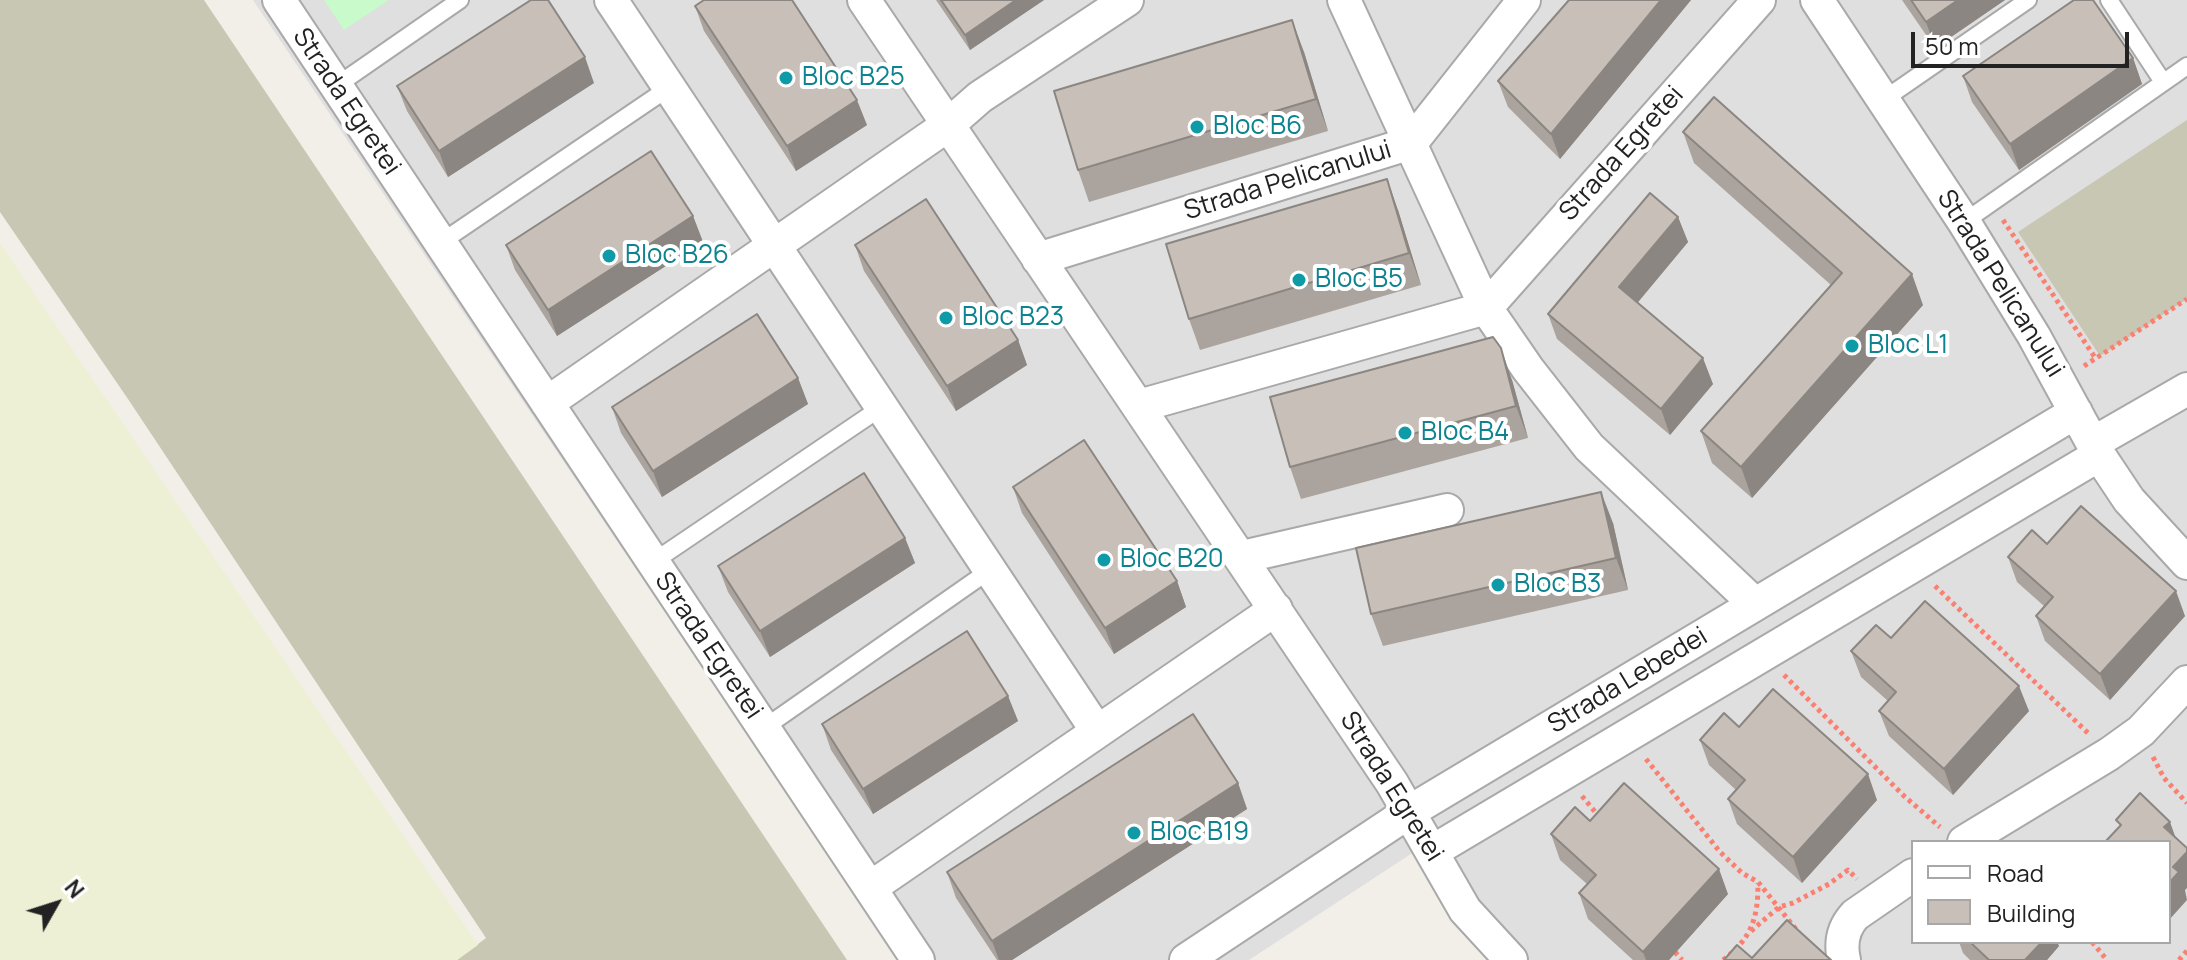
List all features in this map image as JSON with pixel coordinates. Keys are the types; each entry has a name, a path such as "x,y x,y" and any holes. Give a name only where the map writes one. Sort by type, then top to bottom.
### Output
{"street":[{"name":"Strada Egretei","path":"279,0 918,960"},
{"path":"611,0 1097,731"},
{"name":"Strada Egretei","path":"864,0 1242,557 1409,812 1465,910 1511,960"},
{"path":"547,403 776,247 948,125 980,97 1127,0"},
{"path":"1344,0 1486,308 1528,369 1589,447 1755,604"},
{"name":"Strada Pelicanului","path":"1038,259 1411,143 1524,0"},
{"name":"Strada Egretei","path":"1486,308 1759,0"},
{"name":"Strada Pelicanului","path":"1817,0 1964,222 2129,500 2187,563"},
{"path":"1139,406 1486,308"},
{"name":"Strada Lebedei","path":"1433,851 1914,566 2187,389"},
{"name":"Strada Lebedei","path":"1186,960 1409,812 2076,412"},
{"path":"1242,557 1447,510"},
{"path":"870,888 1276,609"},
{"path":"1956,837 2109,754 2141,731 2187,682"},
{"path":"1844,960 1841,946 1849,923 1911,876"}],"lane":[{"path":"336,86 460,0"},
{"path":"1883,100 2028,0"},
{"path":"2109,0 2163,82"},
{"path":"1964,222 2187,66"},
{"path":"440,243 670,87"},
{"path":"653,562 882,407"},
{"path":"764,728 990,570"}],"path":[{"path":"2060,382 2187,299"},
{"path":"1914,566 2109,754"},
{"path":"1764,655 1883,776 1956,837"},
{"path":"2141,731 2164,778 2187,803"},
{"path":"1628,736 1720,852 1742,873 1758,882 1806,941"},
{"path":"1563,774 1604,823"},
{"path":"1723,960 1779,907 1829,884 1848,870 1877,900"},
{"path":"1751,931 1758,902 1758,882"},
{"path":"2094,944 2107,960"},
{"path":"1739,948 1745,954"},
{"path":"2179,960 2187,951"},
{"path":"1675,952 1682,960"}],"shaded area":[{"path":"0,0 204,0 847,960 457,960 486,938 0,212"},
{"path":"253,0 2187,0 2187,960 1522,960 1420,848 1249,960 899,960"},
{"path":"2187,120 2187,299 2100,356 2018,232"},
{"path":"0,243 478,945 457,960 0,960"}],"green space":[{"path":"324,0 389,0 344,30"}],"building":[{"path":"531,0 548,0 585,57 439,151 397,86"},
{"name":"Bloc B25","path":"704,0 792,0 857,100 787,146 695,6"},
{"path":"941,0 1016,0 965,35"},
{"path":"1569,0 1661,0 1551,134 1498,81"},
{"path":"1911,0 1958,0 1926,22"},
{"path":"2074,0 2093,0 2133,58 2010,144 1963,76"},
{"path":"1292,20 1316,99 1078,170 1054,91"},
{"path":"1714,97 1912,274 1741,467 1701,431 1842,273 1683,132"},
{"name":"Bloc B26","path":"651,151 693,216 548,310 506,245"},
{"path":"1387,179 1409,253 1189,319 1166,244"},
{"path":"1650,193 1678,217 1619,287 1703,358 1661,409 1548,314"},
{"name":"Bloc B23","path":"926,199 1018,340 947,386 855,245"},
{"path":"757,314 798,378 653,471 612,407"},
{"path":"1493,337 1501,348 1516,406 1290,467 1270,397"},
{"name":"Bloc B20","path":"1084,440 1177,581 1105,628 1013,487"},
{"path":"864,473 905,538 760,631 718,566"},
{"path":"1601,492 1616,558 1371,614 1356,548"},
{"path":"2081,506 2176,591 2100,674 2036,616 2053,597 2008,557 2032,530 2047,544"},
{"path":"1925,601 2019,686 1944,769 1879,711 1896,692 1851,651 1876,625 1891,638"},
{"path":"967,631 1008,696 863,789 822,724"},
{"path":"1773,689 1868,774 1793,857 1728,799 1745,780 1700,740 1724,713 1739,727"},
{"name":"Bloc B19","path":"1193,714 1238,783 992,941 947,872"},
{"path":"1624,783 1719,869 1643,952 1579,893 1596,875 1551,834 1575,807 1590,821"},
{"path":"2140,793 2170,822 2164,827 2187,848 2173,867 2179,872 2171,881 2171,840 2107,840 2121,825 2116,820"},
{"path":"1787,920 1831,960 1724,960 1737,945 1752,958"},
{"path":"1972,944 2040,944 2025,960 1989,960"}],"place":[{"name":"Bloc B25","path":"786,78"},
{"name":"Bloc B6","path":"1197,127"},
{"name":"Bloc B26","path":"609,256"},
{"name":"Bloc B5","path":"1299,280"},
{"name":"Bloc B23","path":"946,318"},
{"name":"Bloc L1","path":"1852,346"},
{"name":"Bloc B4","path":"1405,433"},
{"name":"Bloc B20","path":"1104,560"},
{"name":"Bloc B3","path":"1498,585"},
{"name":"Bloc B19","path":"1134,833"}]}
